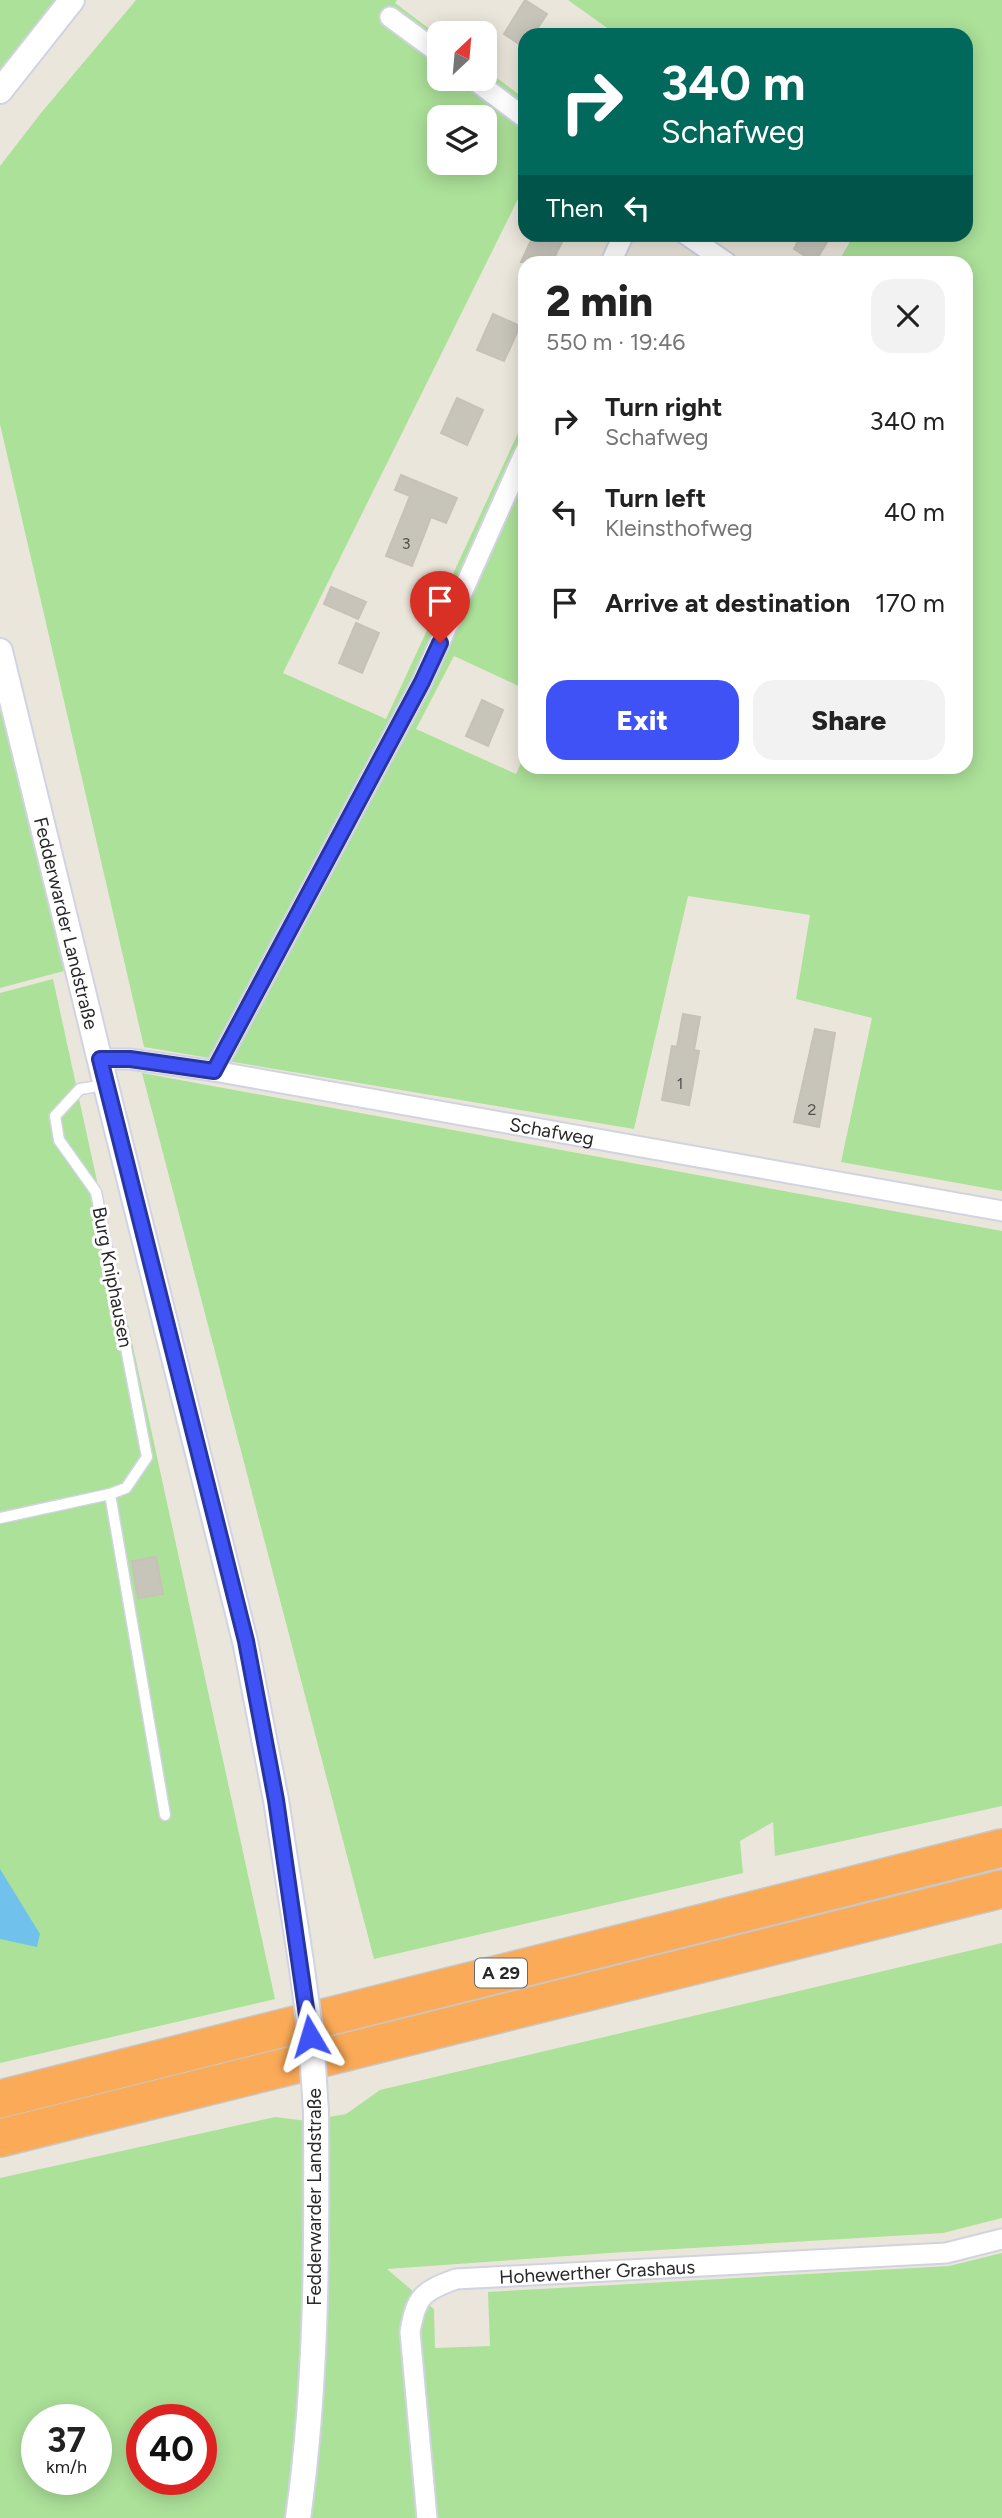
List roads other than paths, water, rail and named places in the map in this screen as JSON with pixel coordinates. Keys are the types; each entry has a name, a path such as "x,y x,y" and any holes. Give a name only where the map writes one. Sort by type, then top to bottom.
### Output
{"highway":[{"name":"A 29","path":"0,2099 1002,1849"},
{"name":"A 29","path":"0,2138 1002,1889"}],"street":[{"path":"0,91 72,0"},
{"path":"390,17 427,44"},
{"path":"489,91 518,113"},
{"path":"697,242 717,256"},
{"path":"214,1071 422,682 518,468"},
{"name":"Fedderwarder Landstraße","path":"0,651 246,1641 276,1800 301,1962 316,2112 317,2245 312,2379 298,2518"},
{"name":"Schafweg","path":"100,1059 130,1059 214,1071 1002,1211"},
{"name":"Hohewerther Grashaus","path":"427,2518 410,2332 414,2308 430,2289 456,2279 946,2253 1002,2239"}],"lane":[{"name":"Burg Kniphausen","path":"0,1518 110,1494 126,1488 147,1457 96,1192 59,1140 55,1116 80,1089 106,1085"},
{"path":"110,1494 165,1815"}],"water":[{"path":"0,1869 40,1934 37,1947 0,1939"}]}
